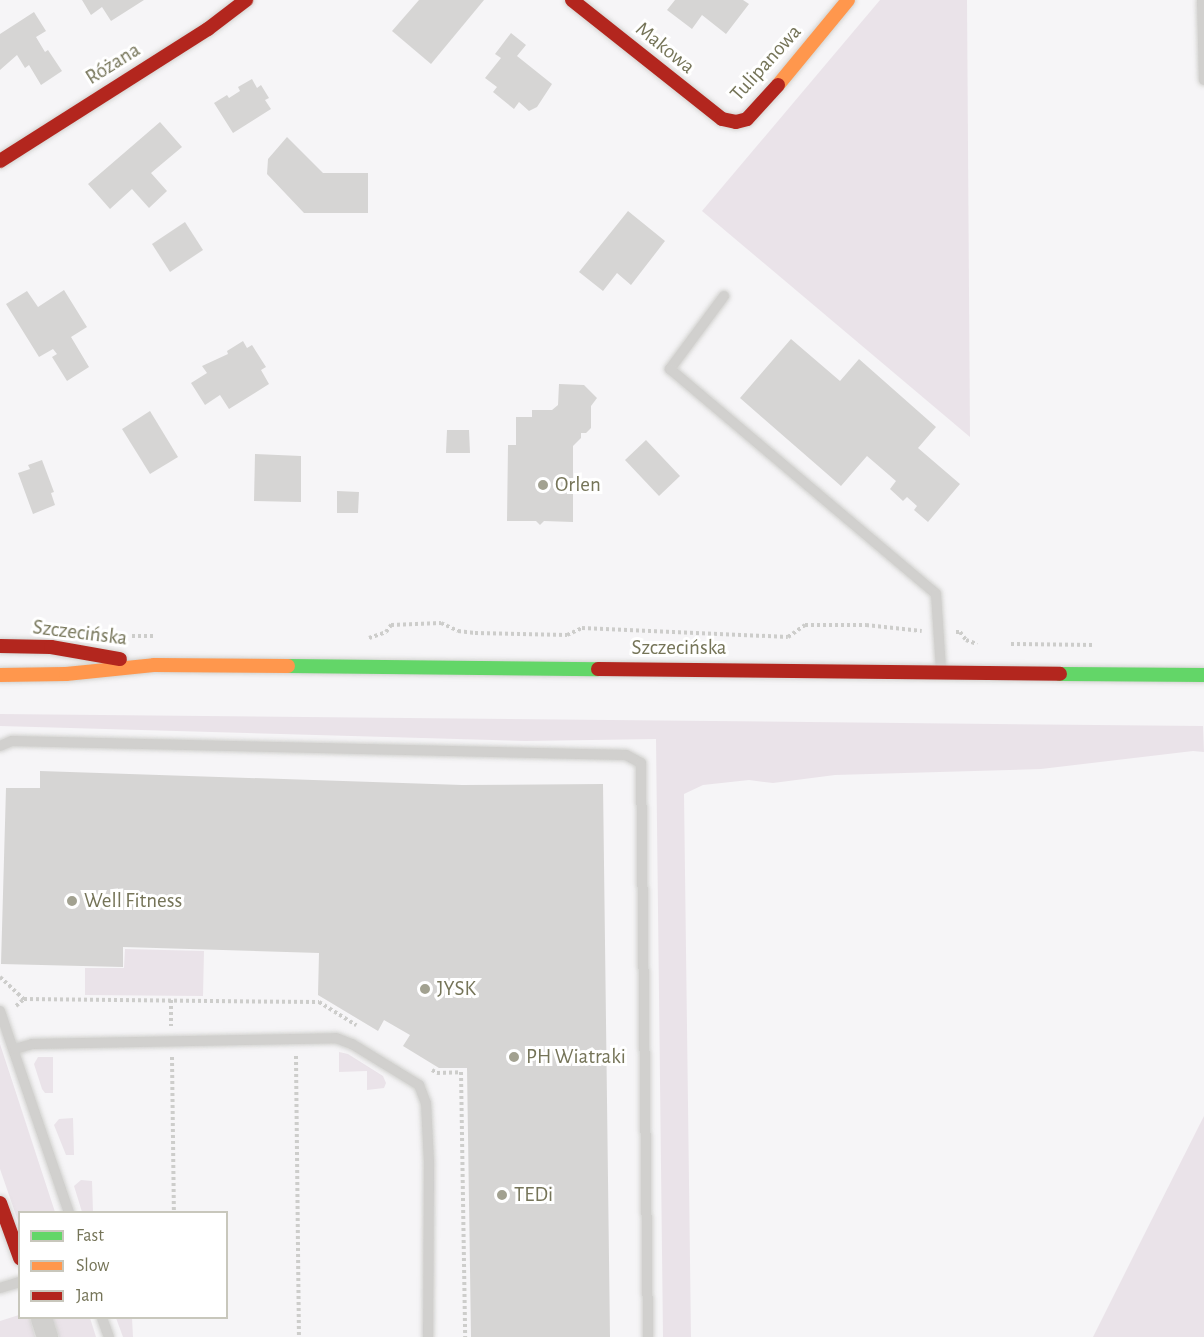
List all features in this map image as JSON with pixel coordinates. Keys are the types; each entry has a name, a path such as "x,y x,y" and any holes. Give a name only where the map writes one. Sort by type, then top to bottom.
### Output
{"main road":[{"name":"Różana","path":"2,156 208,29 246,0"},
{"name":"Makowa","path":"572,0 708,110 722,119 736,122"},
{"name":"Tulipanowa","path":"736,122 747,119 757,111 848,0"},
{"name":"Szczecińska","path":"0,646 51,647 154,665"},
{"name":"Szczecińska","path":"0,675 66,675 154,665 1204,675"},
{"path":"0,1203 18,1252"}],"street":[{"path":"41,1319 48,1337"}],"lane":[{"path":"1202,0 1204,80"},
{"path":"724,296 670,369 936,594 942,673"},
{"path":"0,746 12,741 626,755 641,763 648,1337"},
{"path":"2,1014 69,1211"},
{"path":"15,1049 32,1044 345,1040 419,1085 424,1093 429,1163 428,1337"},
{"path":"0,1288 18,1283"},
{"path":"103,1319 109,1337"}],"path":[{"path":"362,638 373,638 386,632 391,625 441,623 458,631 475,633 567,635 582,628 788,637 805,625 866,625 939,633 960,632 966,640 985,644"},
{"path":"125,636 161,636"},
{"path":"1006,644 1104,645"},
{"path":"0,977 24,999"},
{"path":"2,1014 24,999 319,1002 358,1026"},
{"path":"171,1000 174,1211"},
{"path":"296,1040 299,1337"},
{"path":"427,1067 437,1073 461,1072 465,1337"}],"shaded area":[{"path":"880,0 967,0 970,437 702,211"},
{"path":"0,714 1203,726 1204,752 1193,751 1041,769 835,775 773,783 749,780 703,785 684,794 691,1337 663,1337 656,739 525,741 0,726"},
{"path":"125,949 204,951 203,996 85,995 85,968 124,968"},
{"path":"0,1044 55,1211 18,1211 18,1221 0,1169"},
{"path":"339,1052 348,1054 383,1076 386,1083 384,1088 367,1090 367,1071 339,1072"},
{"path":"38,1057 53,1057 53,1093 45,1093 42,1089 34,1064"},
{"path":"1204,1116 1204,1337 1093,1337 1140,1243"},
{"path":"73,1118 74,1155 66,1155 54,1125 59,1119"},
{"path":"81,1180 92,1181 93,1211 82,1211 74,1186"},
{"path":"18,1315 18,1319 30,1319 35,1337 0,1337 0,1321"},
{"path":"52,1319 90,1319 96,1337 59,1337"},
{"path":"116,1319 132,1319 133,1337 123,1337"}],"building":[{"path":"82,0 144,0 111,21 102,7 91,15"},
{"path":"419,0 484,0 431,64 392,31"},
{"path":"675,0 743,0 749,4 726,34 702,15 692,29 667,10"},
{"path":"34,12 46,31 36,37 45,52 48,50 62,71 41,85 29,65 25,68 17,55 0,70 0,34"},
{"path":"511,33 526,45 517,56 552,84 537,107 529,111 519,102 514,109 493,92 497,87 485,78 501,58 495,54"},
{"path":"252,79 257,88 261,85 269,98 265,100 271,109 233,133 214,103 227,95 229,98 240,91 238,87"},
{"path":"160,122 182,147 151,173 167,191 149,208 132,189 110,209 88,184"},
{"path":"287,137 323,173 368,173 368,213 304,213 267,174 268,159"},
{"path":"628,211 665,241 631,285 617,273 603,291 579,272"},
{"path":"185,222 203,250 170,272 152,244"},
{"path":"64,290 87,327 71,337 89,367 67,381 52,357 57,354 53,349 39,357 6,304 27,291 38,307"},
{"path":"791,339 840,381 859,359 936,427 918,448 960,484 928,522 914,510 917,506 907,497 903,501 890,489 896,481 867,456 841,486 740,398"},
{"path":"243,341 247,348 252,345 266,367 261,370 269,384 229,409 220,395 205,405 191,383 207,373 202,366 228,354 227,351"},
{"path":"559,384 584,385 597,398 591,406 591,428 586,433 581,433 581,438 573,446 573,522 544,521 540,525 536,521 507,521 508,445 516,445 516,417 532,417 532,410 552,410 558,405"},
{"path":"150,411 178,457 150,474 122,429"},
{"path":"447,430 469,430 470,453 446,453"},
{"path":"646,440 680,476 659,496 625,460"},
{"path":"255,454 301,456 301,502 254,501"},
{"path":"42,460 54,492 51,493 55,505 33,514 18,473 30,469 28,465"},
{"path":"337,491 359,492 358,513 337,513"},
{"name":"PH Wiatraki","path":"40,771 462,785 603,784 610,1337 471,1337 467,1068 439,1068 403,1046 410,1035 384,1020 378,1031 318,995 319,953 123,947 123,967 1,964 6,788 40,788"}],"traffic: fast":[{"path":"288,666 598,669"},
{"path":"1060,674 1204,675"}],"traffic: slow":[{"path":"778,85 848,0"},
{"path":"0,675 66,674 154,665 288,666"}],"traffic: jam":[{"path":"0,161 208,29 246,0"},
{"path":"572,0 722,119 736,122 747,119 778,85"},
{"path":"0,646 51,647 120,659"},
{"path":"598,669 1060,674"},
{"path":"0,1203 18,1252"}],"place":[{"name":"Orlen","path":"543,485"},
{"name":"Well Fitness","path":"72,901"},
{"name":"JYSK","path":"425,989"},
{"name":"PH Wiatraki","path":"514,1057"},
{"name":"TEDi","path":"502,1195"}]}
